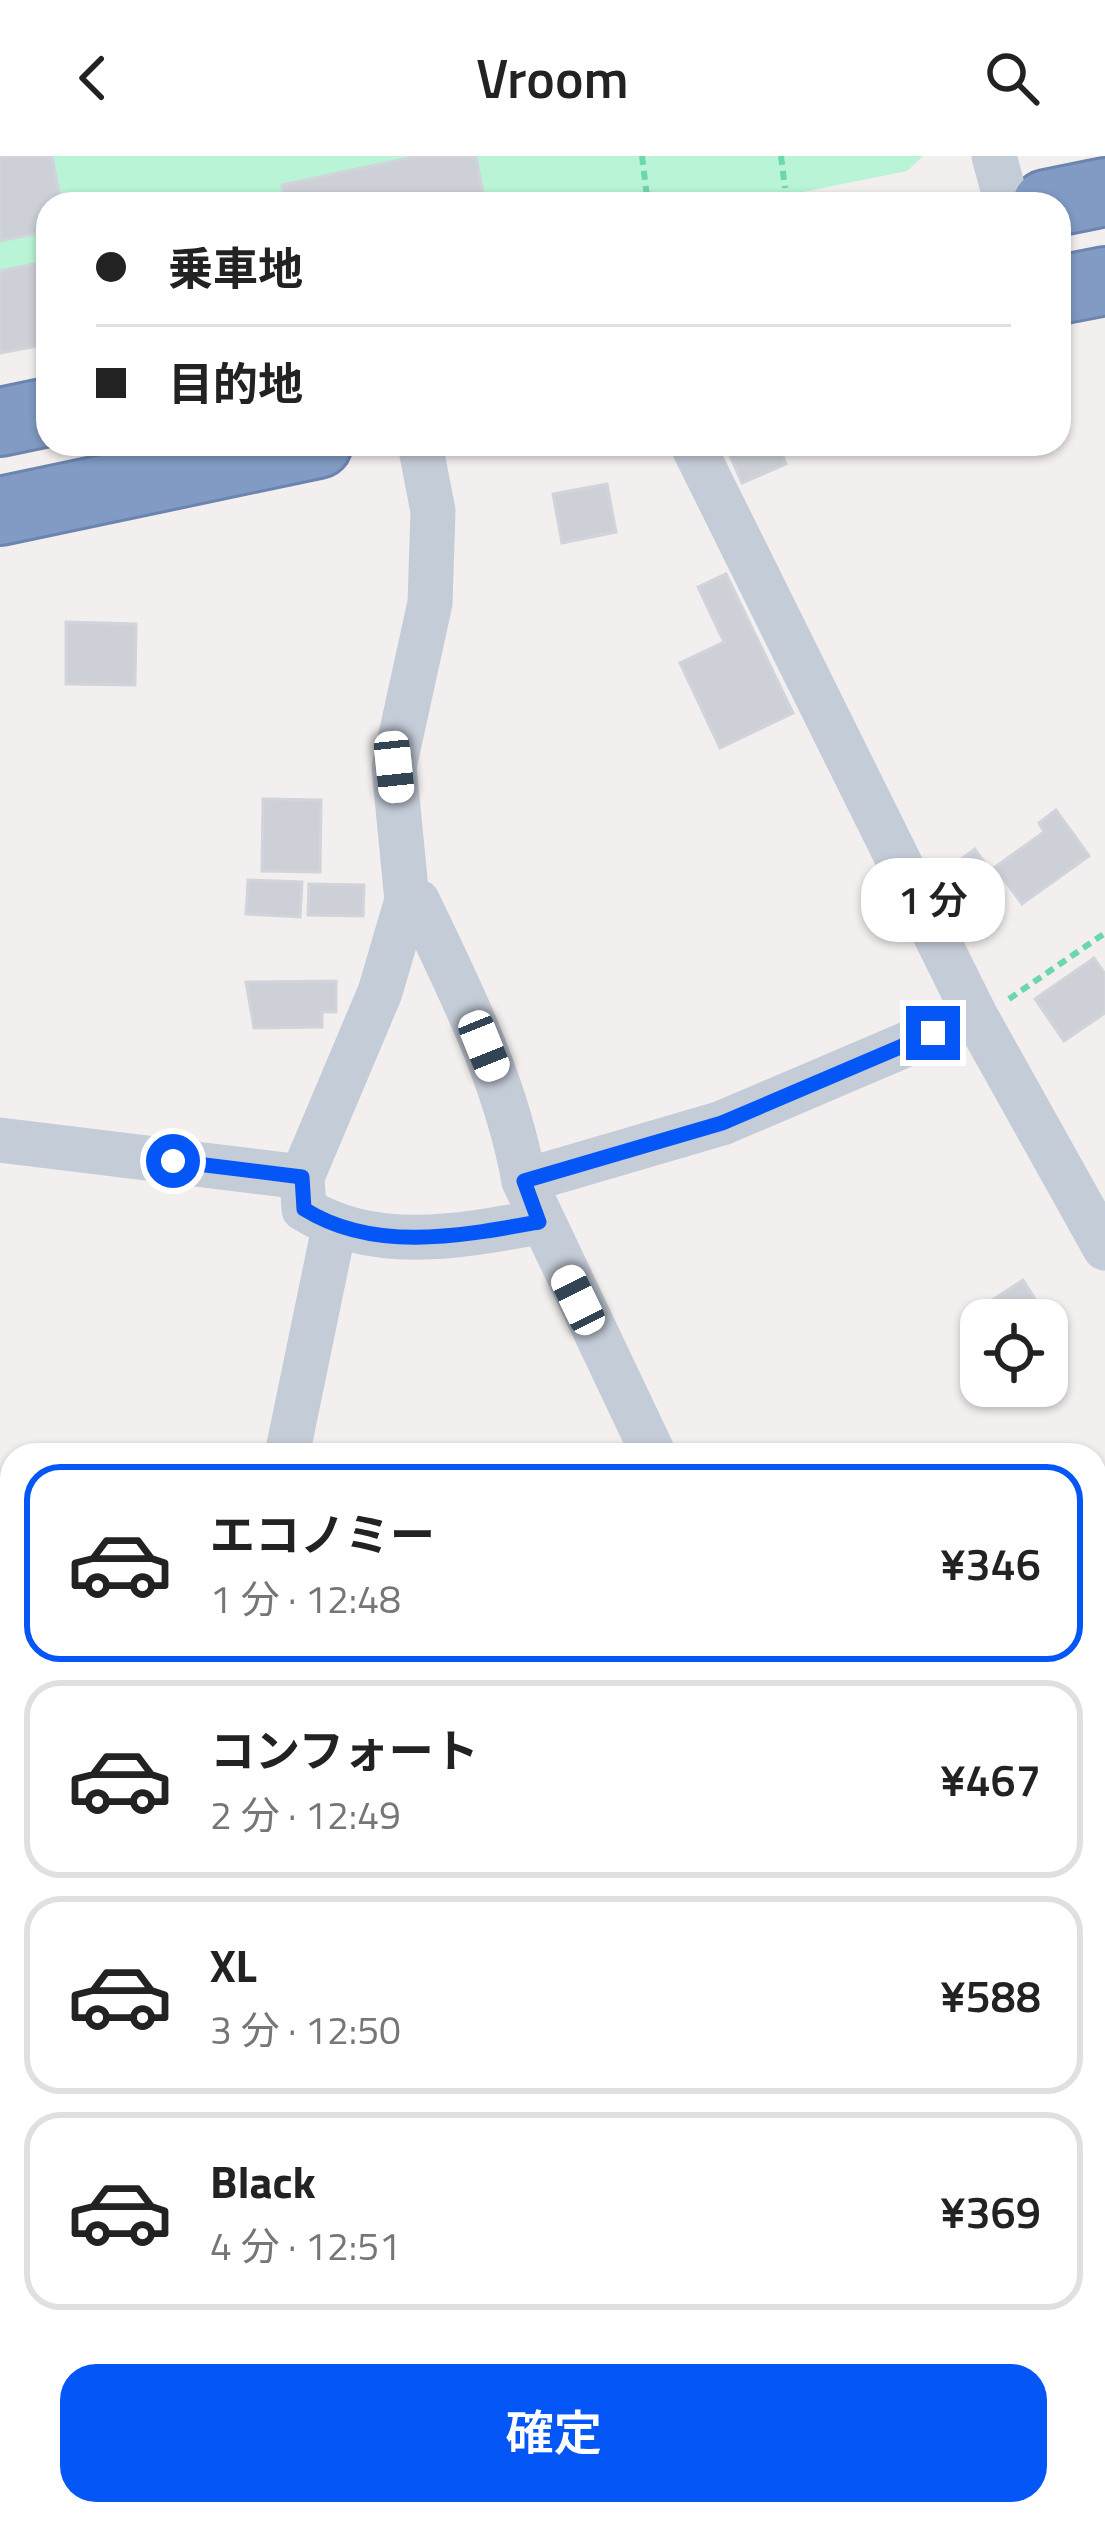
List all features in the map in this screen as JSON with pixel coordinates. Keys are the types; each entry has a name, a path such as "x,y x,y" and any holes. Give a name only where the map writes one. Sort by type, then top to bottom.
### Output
{"highway":[{"path":"1071,199 1105,192"},
{"path":"1071,287 1105,280"},
{"path":"0,422 36,414"},
{"path":"0,511 261,456"}],"street":[{"path":"994,156 1004,192"},
{"path":"422,456 433,511 430,603 394,767 407,900 380,992 302,1177 304,1209 334,1228 440,1240 975,1015"},
{"path":"698,456 975,1015 1105,1248"},
{"path":"407,900 418,902 471,1012 512,1112 532,1202 647,1443"},
{"path":"0,1140 302,1177"},
{"path":"289,1443 334,1228"}],"path":[{"path":"642,156 646,192"},
{"path":"781,156 785,188"},
{"path":"975,1015 994,1009 1105,933"}],"green space":[{"path":"0,156 923,156 907,171 803,192 36,192 36,345 0,352"}],"building":[{"path":"0,156 52,156 59,192 36,192 36,234 0,241"},
{"path":"418,156 476,156 483,192 283,192 282,185"},
{"path":"36,264 36,346 0,353 0,271"},
{"path":"730,456 783,456 786,464 742,483"},
{"path":"607,484 616,532 562,543 553,494"},
{"path":"726,574 793,713 720,748 680,663 724,642 698,587"},
{"path":"66,622 136,624 135,685 66,684"},
{"path":"263,799 321,800 320,872 262,871"},
{"path":"1056,810 1089,856 1022,904 995,867 1044,832 1039,823"},
{"path":"975,849 993,875 958,900 939,875"},
{"path":"248,880 302,882 300,917 246,914"},
{"path":"309,884 364,885 363,916 308,915"},
{"path":"1094,958 1105,974 1105,1013 1064,1041 1035,999"},
{"path":"336,981 336,1012 322,1012 322,1027 254,1028 246,982"},
{"path":"1023,1280 1035,1299 994,1299"}],"route":[{"path":"173,1161 302,1177 304,1209 334,1228 440,1240 539,1222 524,1181 722,1123 933,1033"}]}
